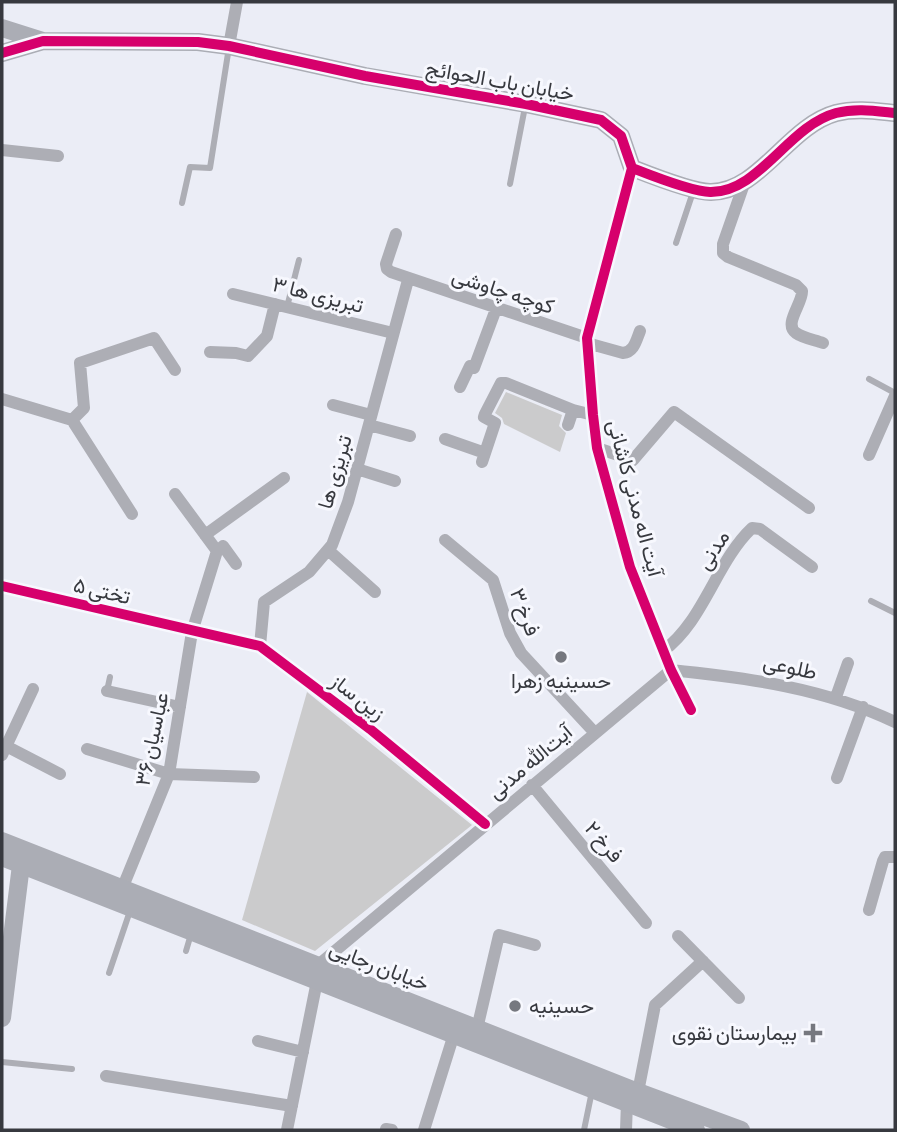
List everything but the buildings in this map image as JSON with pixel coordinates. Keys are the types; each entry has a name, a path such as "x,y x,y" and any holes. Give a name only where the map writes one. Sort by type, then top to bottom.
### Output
{"main road":[{"path":"2,28 43,41"},
{"name":"خیابان باب الحوائج","path":"43,41 198,42 229,46 365,76 601,120 621,136 632,168"},
{"path":"2,53 43,41"},
{"path":"632,168 710,192 744,184 772,157 818,121 836,113 862,109 895,113"},
{"name":"خیابان رجایی","path":"2,841 122,889 454,1034 593,1089 632,1097 741,1130"},
{"name":"خیابان رجایی","path":"2,857 192,932 477,1029 632,1097 695,1130"},
{"path":"2,1018 21,865"}],"street":[{"path":"229,46 237,2"},
{"path":"2,150 58,156"},
{"name":"آیت اله مدنی کاشانی","path":"632,168 587,341 593,415 597,448 630,567 671,670 691,710"},
{"path":"744,184 723,244 723,253 796,285 802,291 803,298 791,323 792,329 823,343"},
{"path":"396,234 387,269 408,280"},
{"name":"کوچه چاوشی","path":"408,280 623,353 633,349 640,331"},
{"name":"تبریزی ها","path":"260,646 264,602 309,572 332,545 348,502 408,280"},
{"name":"تبریزی ها ۳","path":"233,294 393,333"},
{"path":"210,352 248,356 267,336 281,305"},
{"path":"460,387 470,366 474,368 496,309"},
{"path":"72,420 84,408 80,363 154,338 175,370"},
{"path":"445,439 483,458 495,423 487,420 485,414 501,383 593,415"},
{"path":"869,455 895,395"},
{"path":"2,399 72,420 132,514"},
{"path":"332,405 410,436"},
{"path":"568,425 573,410"},
{"path":"597,448 632,460 674,412 809,508"},
{"path":"357,469 395,481"},
{"path":"205,535 284,478"},
{"path":"175,494 216,551 223,546 236,564"},
{"name":"مدنی","path":"663,651 677,641 688,628 704,598 752,528 760,529 812,567"},
{"name":"فرخ ۳","path":"445,540 493,580 510,633 522,653 595,733"},
{"path":"328,550 375,592"},
{"name":"عباسیان ۳۶","path":"122,889 169,774 192,632 216,551"},
{"name":"تختی ۵","path":"2,586 192,632"},
{"name":"زین ساز","path":"192,632 260,646 370,730 485,824"},
{"path":"836,698 848,663"},
{"name":"آیت‌الله مدنی","path":"317,973 485,824 671,670"},
{"name":"طلوعی","path":"671,670 737,677 836,698 895,722"},
{"path":"33,689 4,751 60,774"},
{"path":"107,691 180,707"},
{"path":"837,778 863,707"},
{"path":"87,749 169,774 254,777"},
{"name":"فرخ ۲","path":"532,785 646,923"},
{"path":"869,910 883,861 885,857 895,857"},
{"path":"477,1029 499,936 535,945"},
{"path":"678,936 740,998"},
{"path":"626,1130 655,1005 703,961"},
{"path":"287,1130 317,973"},
{"path":"424,1130 454,1034"},
{"path":"258,1041 303,1052"},
{"path":"106,1076 292,1106"}],"lane":[{"path":"182,203 190,167 210,168 229,46"},
{"path":"510,184 526,104"},
{"path":"676,243 695,188"},
{"path":"281,305 299,260"},
{"path":"869,380 895,395"},
{"path":"871,601 895,613"},
{"path":"107,691 110,677"},
{"path":"109,973 131,908"},
{"path":"186,951 192,932"},
{"path":"2,1062 72,1069"},
{"path":"583,1130 593,1089"}],"cycle path":[{"path":"2,53 43,41 198,42 229,46 365,76 526,104 601,120 621,136 632,168 682,186 710,192 728,189 744,182 819,120 836,113 851,111 895,113"},
{"path":"632,168 587,338 593,415 597,448 630,567 671,670 691,710"},
{"path":"2,586 260,646 370,729 485,824"}],"place":[{"name":"حسینیه زهرا","path":"561,657"},
{"name":"حسینیه","path":"515,1006"},
{"name":"بیمارستان نقوی","path":"813,1033"}]}
